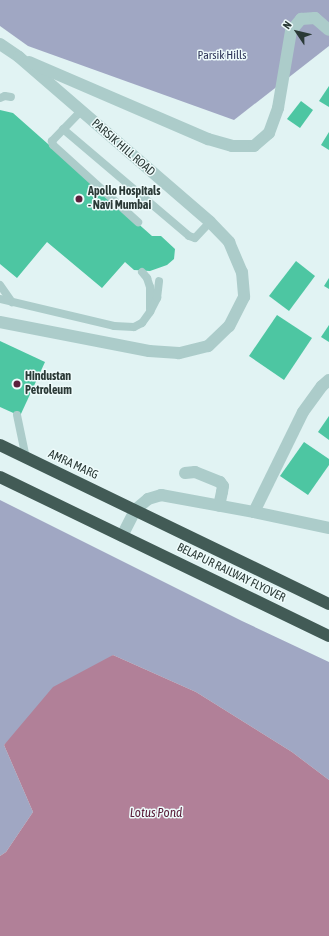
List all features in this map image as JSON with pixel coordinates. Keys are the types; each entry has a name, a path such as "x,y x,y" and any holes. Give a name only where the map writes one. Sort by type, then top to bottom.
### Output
{"highway":[{"name":"AMRA MARG","path":"0,445 135,510"},
{"path":"0,477 122,536"},
{"name":"BELAPUR RAILWAY FLYOVER","path":"135,510 329,604"},
{"name":"BELAPUR RAILWAY FLYOVER","path":"122,536 329,636"}],"street":[{"path":"18,57 208,139 232,146 254,146 269,133 278,108 290,31 301,19 315,18 329,30"},
{"name":"PARSIK HILL ROAD","path":"0,44 18,57 210,222 229,242 242,272 244,297 229,326 208,346 179,353 149,351 0,322"},
{"path":"254,512 303,412 322,386 329,380"},
{"path":"185,473 195,472 220,482 223,486 219,506"},
{"path":"122,536 135,510 148,499 161,496 254,512 329,528"}],"lane":[{"path":"0,98 5,96 11,97"},
{"path":"81,111 52,142 53,145 138,222"},
{"path":"63,129 189,236 196,238 210,222"},
{"path":"142,272 147,278 150,287 150,312"},
{"path":"0,299 124,327 134,327 142,323 150,312 157,298 159,281"},
{"path":"0,286 12,302"},
{"path":"17,415 26,458"}],"green space":[{"name":"Parsik Hills","path":"0,0 329,0 329,46 234,120 28,46 0,26"},
{"path":"0,500 242,621 329,662 329,780 292,752 196,692 113,655 4,745 33,812 6,852 0,856"}],"water":[{"name":"Lotus Pond","path":"113,655 196,692 292,752 329,780 329,936 0,936 0,856 6,852 33,812 4,745 53,687"}],"building":[{"path":"329,86 329,107 319,101"},
{"path":"301,101 313,110 300,128 287,119"},
{"name":"Apollo Hospitals - Navi Mumbai","path":"0,110 13,113 152,236 161,236 175,249 174,259 167,265 150,271 134,270 125,262 102,288 47,242 17,278 0,264"},
{"path":"329,132 329,150 321,145"},
{"path":"296,261 315,276 289,311 269,296"},
{"path":"329,278 329,289 324,286"},
{"path":"277,315 312,338 284,380 249,356"},
{"path":"329,325 329,342 321,337"},
{"name":"Hindustan Petroleum","path":"0,341 45,362 20,416 0,407"},
{"path":"329,416 329,440 318,432"},
{"path":"304,442 329,459 329,465 308,495 280,476"}],"place":[{"name":"Apollo Hospitals - Navi Mumbai","path":"79,199"},
{"name":"Hindustan Petroleum","path":"17,384"}]}
